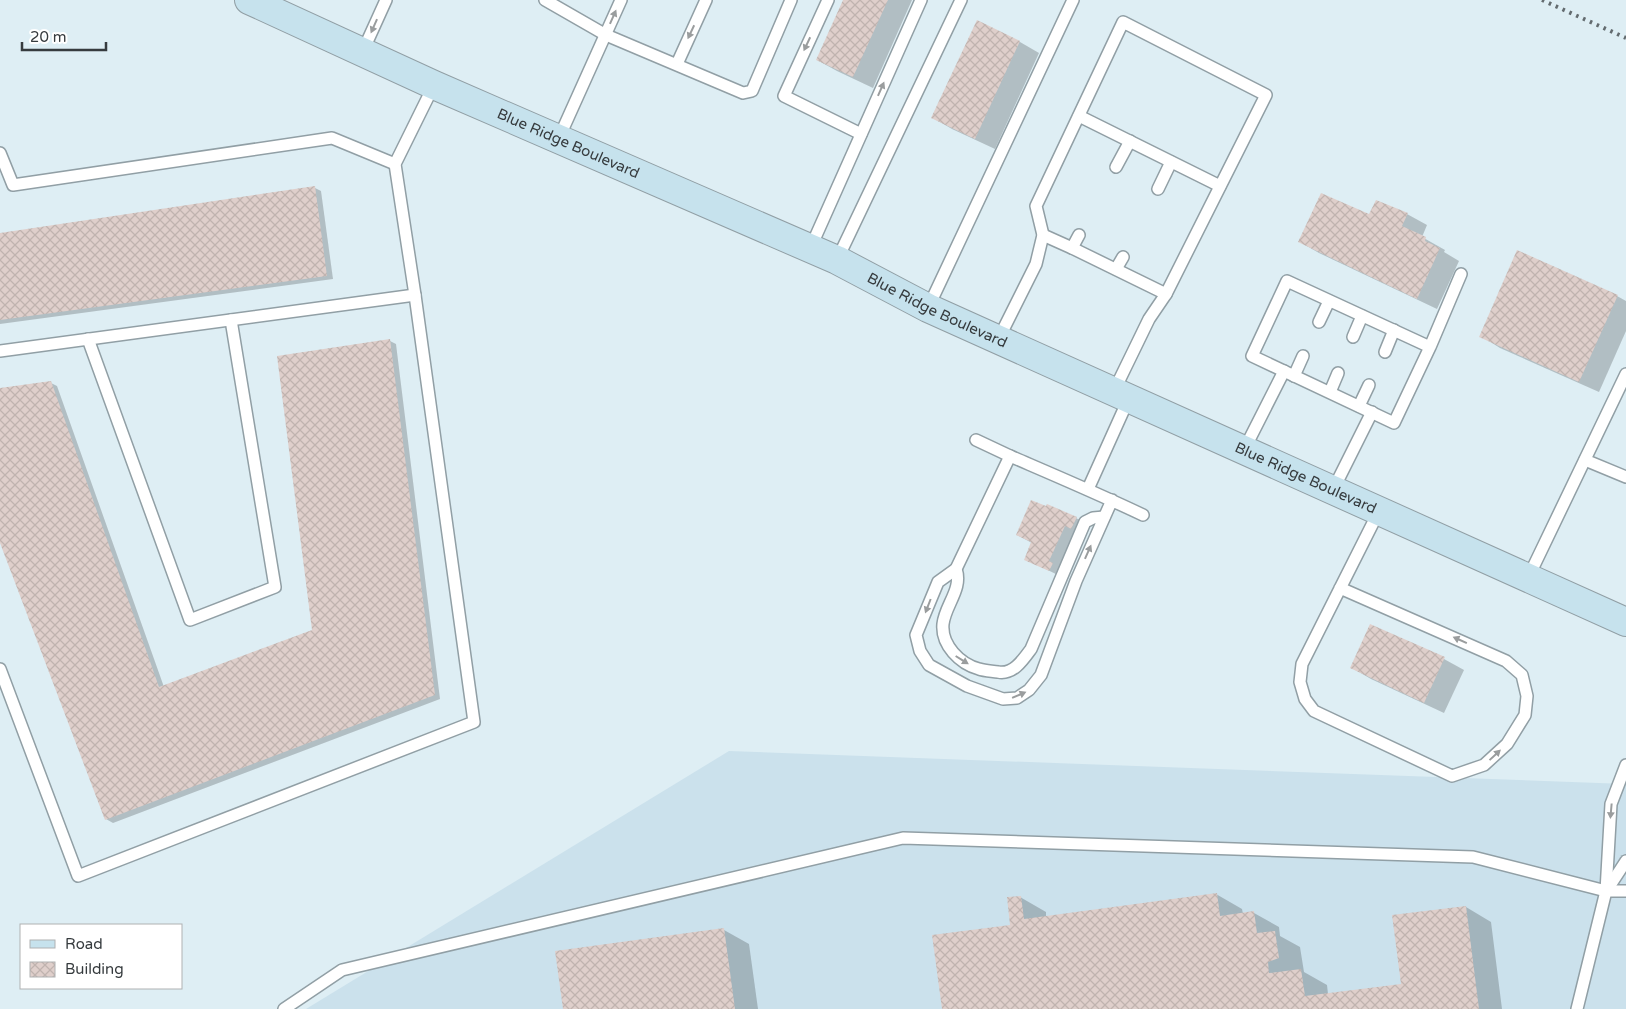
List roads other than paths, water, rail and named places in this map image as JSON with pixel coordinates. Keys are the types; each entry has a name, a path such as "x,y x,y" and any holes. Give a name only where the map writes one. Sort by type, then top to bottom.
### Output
{"main road":[{"name":"Blue Ridge Boulevard","path":"249,0 362,53 558,140 810,248 928,308 999,338 1626,622"}],"lane":[{"path":"362,53 386,0"},
{"path":"545,0 606,35 743,93 752,91 790,0"},
{"path":"558,140 621,0"},
{"path":"677,64 706,0"},
{"path":"828,0 784,96 861,134"},
{"path":"810,248 921,0"},
{"path":"836,260 961,0"},
{"path":"928,308 1073,0"},
{"path":"999,338 1036,264 1043,235 1036,206 1123,22 1266,95 1166,294 1149,319 1088,489"},
{"path":"0,669 78,876 474,722 395,164 434,85"},
{"path":"1079,116 1220,186"},
{"path":"0,153 13,185 332,138 395,164"},
{"path":"1116,167 1130,141"},
{"path":"1158,189 1171,162"},
{"path":"1043,235 1166,294"},
{"path":"1072,248 1079,235"},
{"path":"1116,269 1123,257"},
{"path":"1430,346 1287,281 1252,356 1394,422 1430,346 1461,274"},
{"path":"0,351 415,295"},
{"path":"1319,322 1330,301"},
{"path":"1353,337 1362,316"},
{"path":"88,339 190,620 275,587 232,320"},
{"path":"1384,352 1394,330"},
{"path":"1244,450 1289,373 1303,356"},
{"path":"1330,392 1338,373"},
{"path":"1528,578 1626,374"},
{"path":"1359,406 1369,385"},
{"path":"1333,490 1372,412"},
{"path":"976,440 1143,515"},
{"path":"1010,456 956,569 938,582 916,635 920,650 929,665 967,686 1003,699 1017,698 1029,690 1042,674 1076,581 1112,500"},
{"path":"1585,460 1626,477"},
{"path":"1340,588 1506,661 1522,675 1527,696 1524,715 1507,744 1484,765 1452,776 1314,711 1305,699 1300,682 1302,664 1340,588 1379,511"},
{"path":"956,569 959,578 943,624 945,642 955,655 978,669 1002,673 1018,666 1031,649 1085,522 1093,518 1104,517"},
{"path":"1577,1009 1606,891 1611,804 1626,765"},
{"path":"284,1009 342,970 902,838 1473,857 1606,891 1626,891"},
{"path":"1606,891 1626,861"}],"railway":[{"path":"1542,0 1626,38"}]}
